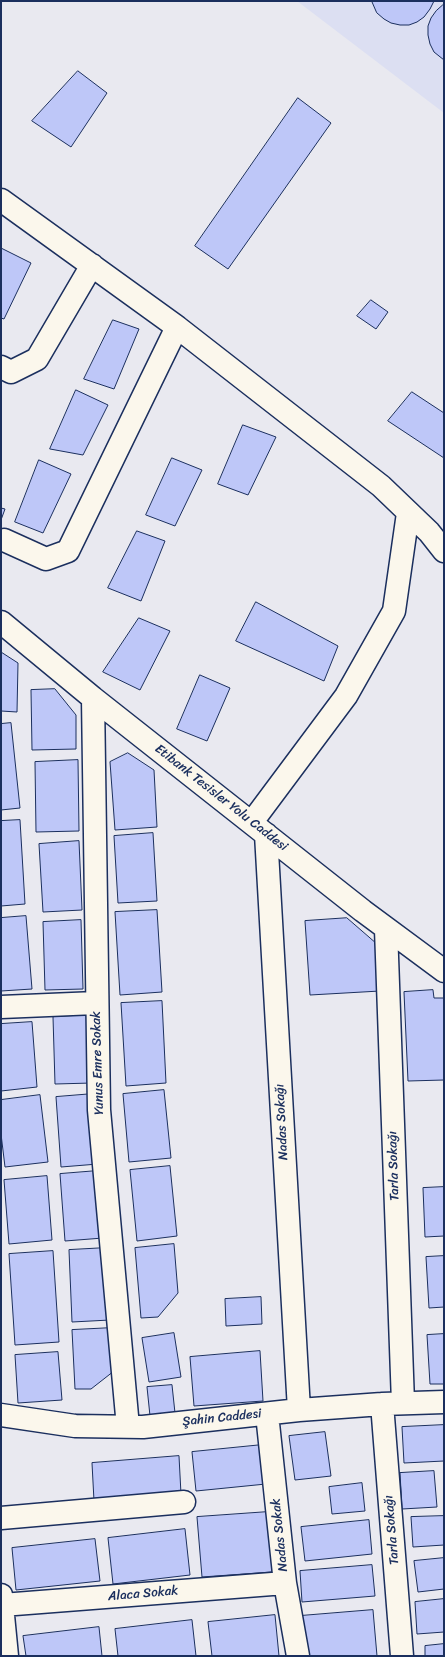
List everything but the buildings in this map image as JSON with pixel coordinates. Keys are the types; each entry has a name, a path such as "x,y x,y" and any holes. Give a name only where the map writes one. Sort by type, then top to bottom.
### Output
{"street":[{"path":"1,200 177,327 381,486 429,532 444,551"},
{"path":"1,367 11,372 37,360 92,265"},
{"path":"4,540 46,559 68,551 177,327"},
{"path":"259,828 346,696 394,611 408,513"},
{"name":"Etibank Tesisler Yolu Caddesi","path":"1,622 93,698 386,929 444,971"},
{"name":"Yunus Emre Sokak","path":"93,698 96,1003 99,1110 128,1427"},
{"name":"Nadas Sokağı","path":"259,828 299,1410"},
{"name":"Tarla Sokağı","path":"386,929 393,1404 402,1656"},
{"path":"1,1007 96,1003"},
{"name":"Şahin Caddesi","path":"1,1416 75,1426 143,1427 299,1410 444,1402"},
{"name":"Nadas Sokak","path":"267,1414 285,1583 298,1656"},
{"path":"1,1518 184,1502"},
{"name":"Alaca Sokak","path":"2,1600 285,1583"},
{"path":"2,1600 7,1656"}],"shaded area":[{"path":"297,1 444,1 444,113"}]}
